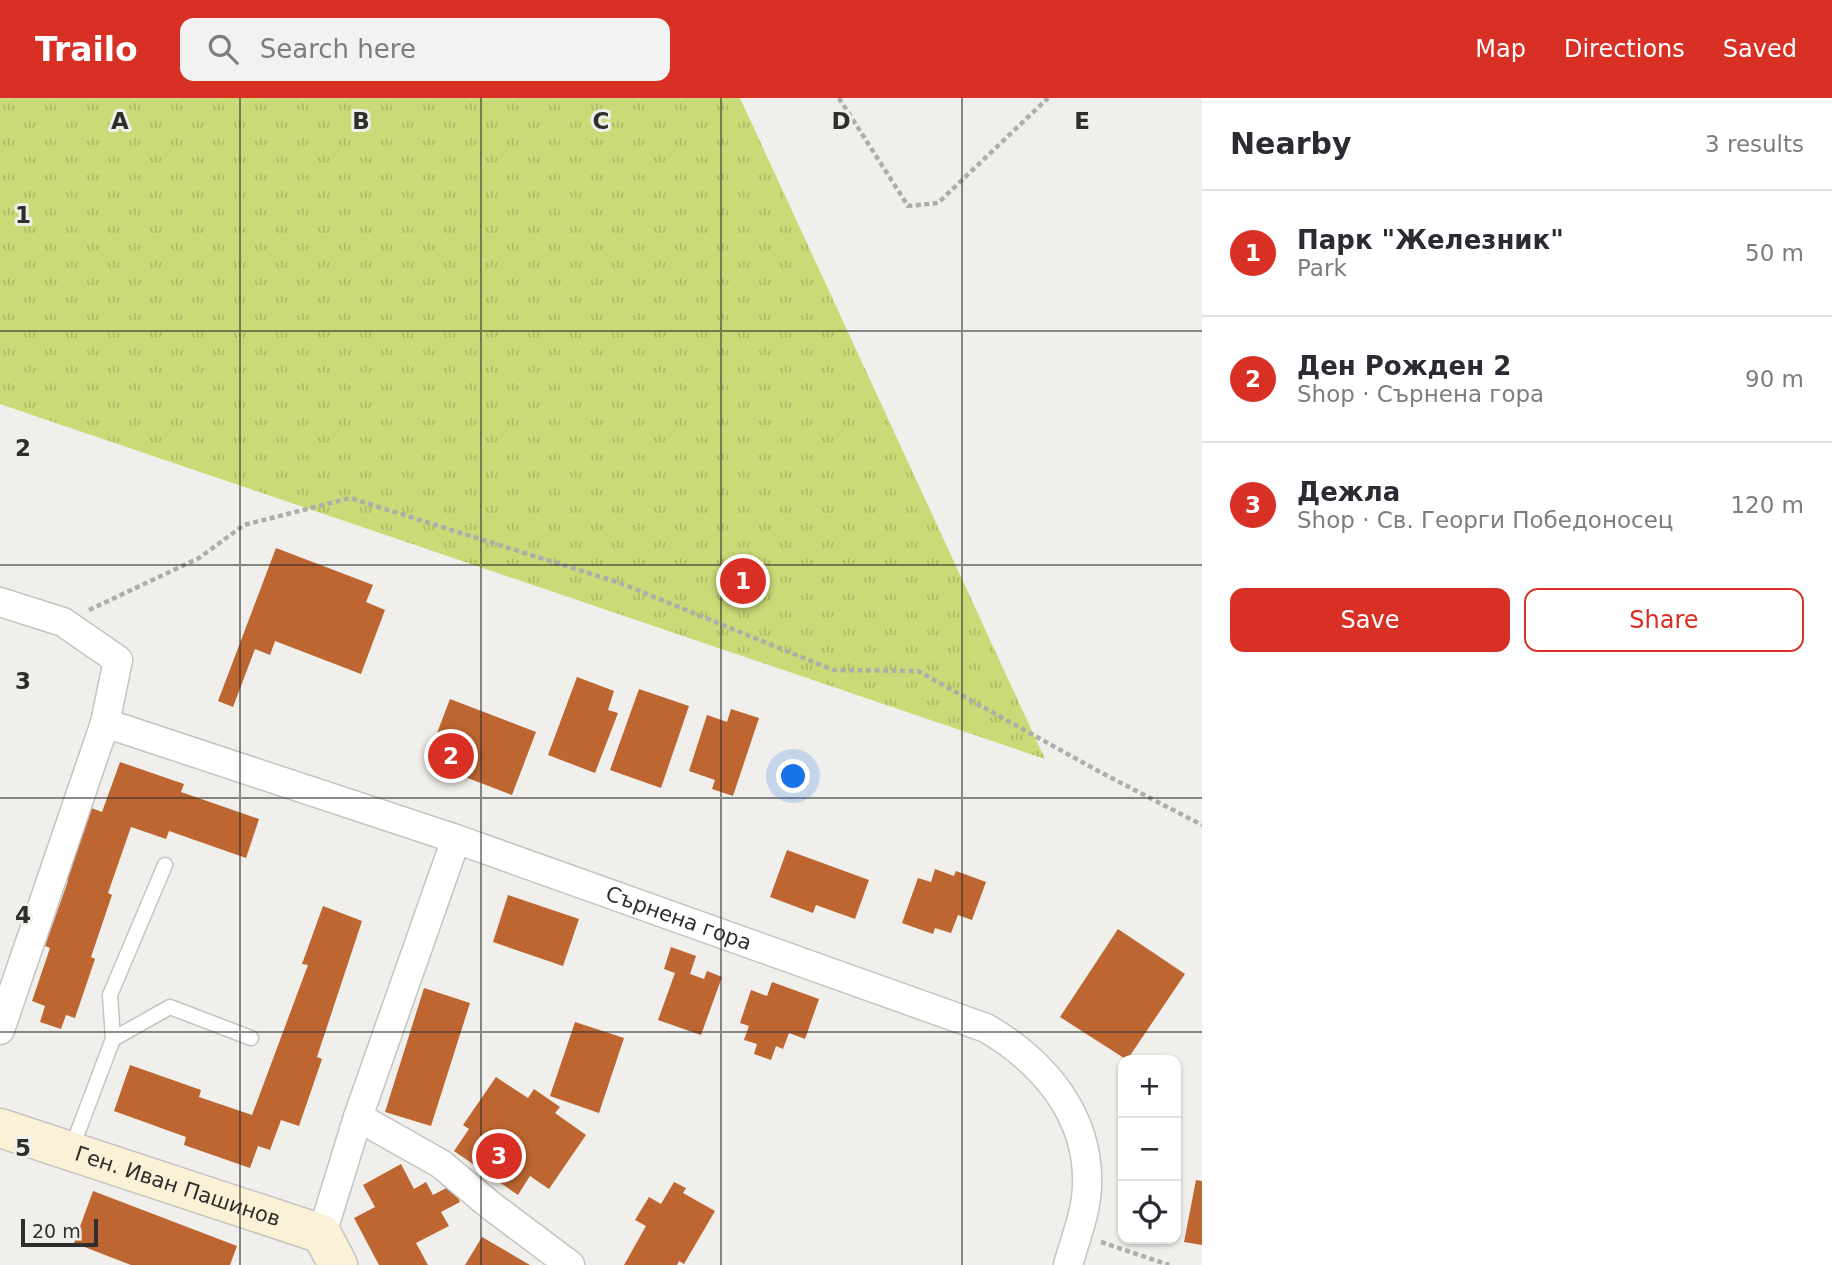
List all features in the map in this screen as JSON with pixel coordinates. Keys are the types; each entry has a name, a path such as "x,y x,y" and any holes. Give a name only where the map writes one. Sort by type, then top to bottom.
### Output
{"street":[{"path":"0,602 63,622 118,660 105,723 0,1030"},
{"name":"Сърнена гора","path":"105,723 456,839 986,1028 1009,1041 1053,1082 1069,1110 1080,1139 1086,1164 1087,1189 1068,1265"},
{"path":"330,1249 358,1117 456,839"},
{"path":"358,1117 441,1164 570,1265"},
{"name":"Ген. Иван Пашинов","path":"0,1128 71,1151 330,1249"}],"lane":[{"path":"71,1151 113,1040 110,995 165,865"},
{"path":"113,1040 170,1007 251,1038"}],"path":[{"path":"839,98 908,206 938,203 1048,98"},
{"path":"63,622 199,558 244,525 350,498 620,583 832,670 918,671 1202,825"},
{"path":"1077,1233 1169,1265"}],"green space":[{"path":"0,98 740,98 1045,759 0,404"}],"building":[{"path":"276,548 373,585 366,602 385,610 361,674 275,641 270,655 255,649 233,707 218,701"},
{"path":"577,677 614,691 608,710 618,713 595,773 548,755"},
{"path":"639,689 689,706 661,788 610,770"},
{"path":"450,699 536,732 512,795 426,762"},
{"path":"731,709 759,718 733,796 712,789 715,780 689,771 707,715 727,722"},
{"path":"120,762 184,784 181,792 259,819 246,858 169,831 166,839 131,827 108,893 112,895 91,957 95,959 75,1018 66,1015 61,1029 40,1022 45,1006 32,1001 50,948 45,946 68,881 61,879 86,806 102,812"},
{"path":"787,850 869,880 855,919 816,905 813,913 770,897"},
{"path":"935,869 954,876 956,871 986,882 972,920 958,915 951,933 935,928 933,934 902,923 918,878 931,882"},
{"path":"508,895 579,919 563,966 493,942"},
{"path":"323,906 362,921 317,1057 322,1059 299,1126 281,1120 270,1150 258,1146 250,1168 184,1145 186,1137 114,1111 130,1065 201,1090 199,1097 252,1115 308,965 302,964"},
{"path":"1118,929 1185,974 1130,1055 1119,1055 1060,1017"},
{"path":"671,947 696,956 690,974 704,979 707,971 722,977 701,1035 658,1020 675,973 664,969"},
{"path":"772,982 819,999 805,1039 789,1033 783,1049 776,1046 771,1060 754,1054 757,1044 744,1040 749,1026 740,1023 751,990 767,996"},
{"path":"424,988 470,1003 431,1126 385,1112"},
{"path":"575,1022 624,1038 599,1113 550,1096"},
{"path":"496,1077 528,1098 534,1089 560,1107 555,1113 586,1135 549,1189 530,1176 518,1195 454,1151 469,1129 463,1125"},
{"path":"401,1164 414,1189 426,1182 433,1195 452,1185 460,1202 441,1212 449,1226 416,1243 428,1265 379,1265 354,1218 375,1207 363,1185"},
{"path":"1196,1180 1202,1181 1202,1245 1184,1242"},
{"path":"674,1182 686,1188 683,1193 715,1211 684,1264 679,1261 677,1265 624,1265 646,1226 635,1220 649,1197 661,1204"},
{"path":"93,1191 237,1246 230,1265 131,1265 74,1243"},
{"path":"482,1237 530,1265 465,1265"}],"place":[{"name":"Парк \"Железник\"","path":"743,581"},
{"name":"Ден Рожден 2","path":"451,756"},
{"name":"Дежла","path":"499,1156"}]}
